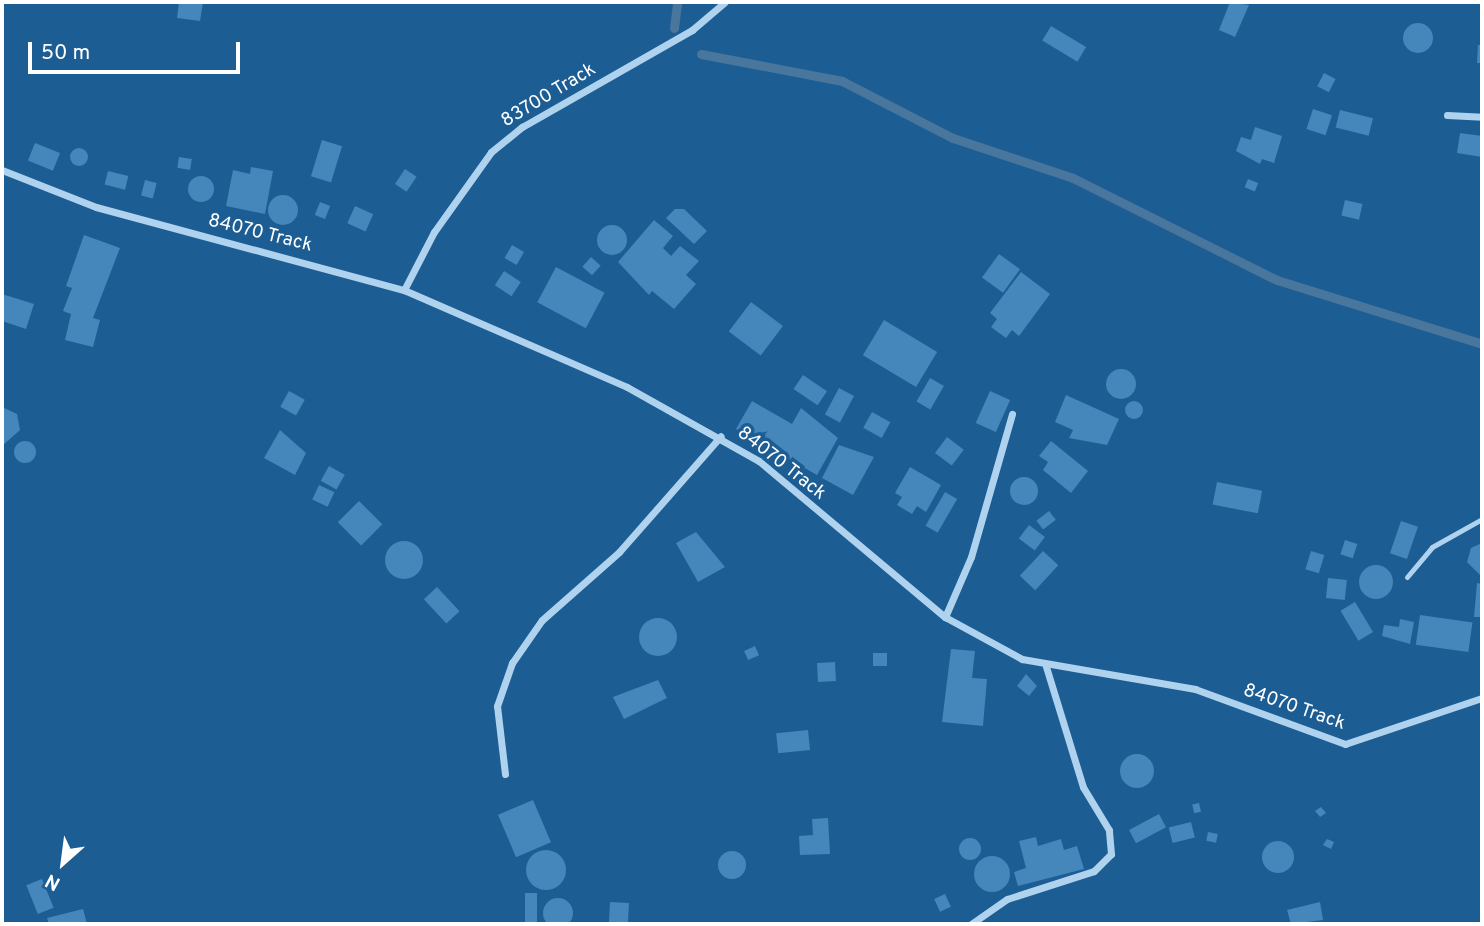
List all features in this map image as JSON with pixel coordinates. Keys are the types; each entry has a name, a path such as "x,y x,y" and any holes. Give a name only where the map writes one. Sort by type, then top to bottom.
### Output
{"street":[{"name":"83700 Track","path":"404,290 441,221 491,152 522,127 692,30 725,2"},
{"path":"1447,115 1482,117"},
{"name":"84070 Track","path":"2,170 96,207 404,290 627,387 721,436 945,617 990,646 1046,667 1195,689 1345,744 1482,698"},
{"path":"945,617 971,557 1012,414"},
{"path":"505,774 497,706 512,663 542,620 619,552 721,436"},
{"path":"971,924 1007,900 1094,871 1111,855 1109,830 1083,787 1046,667"}],"lane":[{"path":"1407,577 1432,547 1482,519"}],"building":[{"path":"179,2 203,2 200,21 177,18"},
{"path":"1230,2 1249,5 1235,37 1219,30"},
{"path":"1418,23 1429,27 1433,38 1429,49 1418,53 1407,49 1403,38 1407,27"},
{"path":"1051,26 1086,47 1077,62 1042,41"},
{"path":"1478,45 1482,45 1482,63 1477,63"},
{"path":"1324,73 1336,79 1329,92 1317,86"},
{"path":"1313,109 1332,115 1326,135 1307,129"},
{"path":"1340,110 1373,118 1369,136 1336,127"},
{"path":"1255,127 1282,136 1274,163 1262,159 1260,164 1236,151 1241,137 1251,140"},
{"path":"1460,133 1482,136 1482,157 1457,153"},
{"path":"322,140 342,146 331,182 311,176"},
{"path":"35,143 60,153 53,171 28,161"},
{"path":"75,148 83,148 88,157 86,164 75,166 70,161 70,153"},
{"path":"179,157 192,159 190,170 177,168"},
{"path":"251,167 273,171 265,214 226,206 233,170 250,174"},
{"path":"405,169 417,177 407,192 395,184"},
{"path":"108,171 128,176 125,190 105,185"},
{"path":"201,176 210,180 214,189 210,198 201,202 192,198 188,189 192,180"},
{"path":"1248,179 1258,183 1255,191 1245,187"},
{"path":"145,180 157,183 153,198 141,196"},
{"path":"283,195 289,196 297,204 297,216 289,224 283,225 277,224 269,216 268,210 269,204 277,196"},
{"path":"1345,200 1363,204 1359,220 1341,216"},
{"path":"320,202 330,206 325,219 315,215"},
{"path":"355,206 373,214 366,231 347,223"},
{"path":"675,209 684,209 707,231 694,244 666,218"},
{"path":"654,220 673,236 663,248 671,256 680,246 699,261 686,275 696,284 674,309 652,291 649,295 618,262"},
{"path":"612,225 622,230 627,240 622,250 612,255 602,250 597,240 602,230"},
{"path":"84,235 120,248 93,318 100,320 93,347 65,340 71,314 63,311 72,288 66,286"},
{"path":"512,245 524,252 517,265 505,258"},
{"path":"999,254 1020,269 1003,293 982,277"},
{"path":"591,257 601,266 592,275 582,267"},
{"path":"556,267 605,293 586,328 537,302"},
{"path":"504,271 521,282 512,296 495,285"},
{"path":"1021,272 1050,294 1019,336 1012,330 1006,338 991,327 997,319 990,313"},
{"path":"2,294 34,304 26,329 2,321"},
{"path":"751,302 783,326 761,356 729,332"},
{"path":"884,320 937,352 916,387 863,355"},
{"path":"1121,369 1132,373 1136,384 1132,395 1121,399 1110,395 1106,384 1110,373"},
{"path":"803,375 827,391 818,405 793,389"},
{"path":"930,378 944,386 930,409 916,401"},
{"path":"839,388 854,396 840,422 825,414"},
{"path":"289,391 305,400 296,415 280,407"},
{"path":"990,391 1010,400 996,432 976,423"},
{"path":"1066,395 1119,419 1107,445 1069,438 1073,430 1055,422"},
{"path":"752,401 792,424 801,408 838,438 817,475 787,458 784,464 736,429"},
{"path":"1134,401 1142,406 1143,410 1138,418 1134,419 1126,414 1125,410 1130,402"},
{"path":"2,407 17,414 20,430 2,446"},
{"path":"872,412 890,422 882,438 863,428"},
{"path":"280,430 306,453 295,475 264,458"},
{"path":"947,437 964,450 952,466 935,453"},
{"path":"25,441 33,444 36,452 33,460 25,463 17,460 14,452 17,444"},
{"path":"1051,441 1088,471 1071,493 1043,470 1048,462 1039,456"},
{"path":"839,445 874,457 853,495 822,478"},
{"path":"329,466 345,475 337,490 321,481"},
{"path":"910,467 941,485 926,512 917,506 912,514 897,505 902,497 895,493"},
{"path":"1024,477 1034,481 1038,491 1034,501 1024,505 1014,501 1010,491 1014,481"},
{"path":"1217,482 1262,491 1258,513 1213,505"},
{"path":"319,485 334,492 328,507 312,500"},
{"path":"945,492 957,499 938,533 926,526"},
{"path":"359,501 382,524 361,546 338,522"},
{"path":"1049,511 1056,520 1043,530 1036,521"},
{"path":"1401,521 1418,527 1407,559 1390,553"},
{"path":"1029,525 1045,537 1035,551 1019,539"},
{"path":"696,532 725,567 698,582 676,543"},
{"path":"1345,540 1357,544 1353,558 1340,554"},
{"path":"404,541 417,547 423,560 417,573 404,579 391,573 385,560 391,547"},
{"path":"1482,543 1482,577 1467,562 1471,548"},
{"path":"1043,551 1058,565 1035,590 1020,576"},
{"path":"1311,551 1324,555 1319,573 1305,569"},
{"path":"1376,565 1388,570 1393,582 1388,594 1376,599 1364,594 1359,582 1364,570"},
{"path":"1328,578 1347,580 1345,600 1326,598"},
{"path":"1477,583 1482,584 1482,617 1474,617"},
{"path":"437,587 460,611 446,623 424,599"},
{"path":"1355,602 1373,632 1358,641 1340,611"},
{"path":"1420,615 1472,622 1468,652 1416,645"},
{"path":"658,618 672,623 677,637 672,651 658,656 644,651 639,637 644,623"},
{"path":"1400,619 1414,622 1410,644 1382,636 1384,625 1399,627"},
{"path":"755,646 759,655 748,660 744,651"},
{"path":"951,649 975,651 972,678 987,679 983,726 942,722"},
{"path":"873,653 887,653 887,666 873,666"},
{"path":"835,662 836,681 818,682 817,663"},
{"path":"1026,674 1037,686 1029,696 1017,686"},
{"path":"658,680 667,698 624,719 613,697"},
{"path":"808,730 810,750 778,753 776,733"},
{"path":"1137,754 1149,759 1154,771 1149,783 1137,788 1125,783 1120,771 1125,759"},
{"path":"533,800 551,842 516,857 498,815"},
{"path":"1199,803 1201,812 1194,813 1192,805"},
{"path":"1321,807 1326,813 1320,817 1315,811"},
{"path":"1159,814 1166,827 1136,843 1129,830"},
{"path":"828,818 830,854 800,855 799,836 813,835 812,819"},
{"path":"1191,822 1195,838 1173,843 1169,828"},
{"path":"1208,832 1218,834 1216,843 1206,841"},
{"path":"1036,837 1038,846 1061,839 1064,850 1077,846 1084,869 1018,886 1014,872 1026,868 1019,841"},
{"path":"970,838 978,841 981,849 978,857 970,860 962,857 959,849 962,841"},
{"path":"1327,839 1334,842 1331,849 1323,845"},
{"path":"1278,841 1289,846 1294,857 1289,868 1278,873 1267,868 1262,857 1267,846"},
{"path":"546,850 560,856 566,870 560,884 546,890 532,884 526,870 532,856"},
{"path":"732,851 742,855 746,865 742,875 732,879 722,875 718,865 722,855"},
{"path":"992,856 1005,861 1010,874 1005,887 992,892 979,887 974,874 979,861"},
{"path":"42,879 54,908 38,914 26,885"},
{"path":"525,893 537,893 537,924 525,924"},
{"path":"945,894 951,907 940,912 934,899"},
{"path":"558,898 569,902 573,913 569,924 558,928 547,924 543,913 547,902"},
{"path":"610,902 629,903 628,924 609,924"},
{"path":"1320,902 1323,920 1291,924 1287,910"},
{"path":"83,909 87,924 49,924 47,918"}],"waterway":[{"path":"674,28 677,2"},
{"path":"701,54 842,81 953,138 1073,178 1277,280 1482,344"}]}
